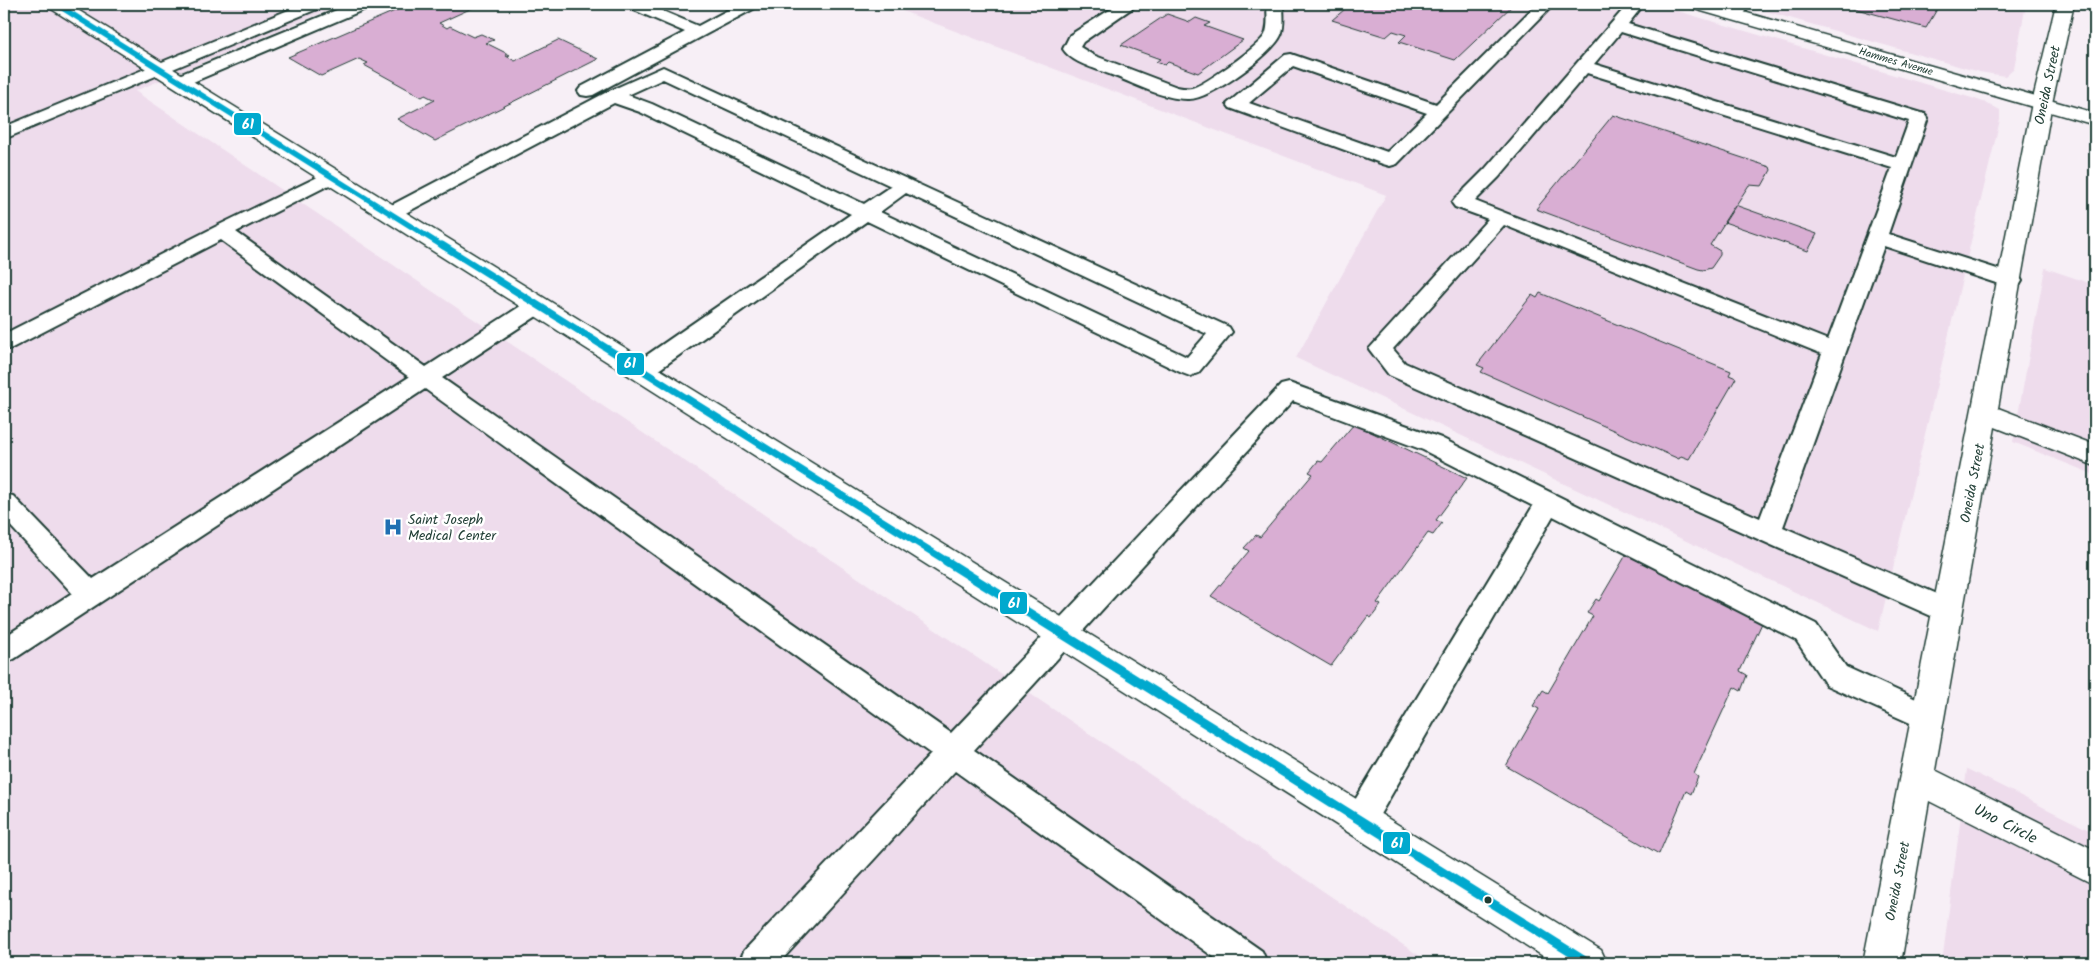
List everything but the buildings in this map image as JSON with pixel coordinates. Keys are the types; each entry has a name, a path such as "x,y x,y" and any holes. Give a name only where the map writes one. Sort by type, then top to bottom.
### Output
{"street":[{"path":"56,4 1588,963"},
{"name":"Hammes Avenue","path":"1697,4 1739,9 2095,119"},
{"name":"Oneida Street","path":"1882,963 2011,281 2042,103 2065,4"},
{"path":"1985,413 2095,456"},
{"name":"Uno Circle","path":"1916,778 2095,868"}],"lane":[{"path":"170,75 316,4"},
{"path":"4,134 364,4"},
{"path":"383,208 750,4"},
{"path":"1130,4 1076,39 1071,48 1087,59 1173,92 1184,94 1196,93 1214,84 1262,48 1274,32 1275,4"},
{"path":"1440,111 1291,59 1236,104 1390,160 1440,111 1546,4"},
{"path":"1636,4 1492,173 1462,203 1501,216 1835,350"},
{"path":"640,7 699,32"},
{"path":"1618,26 1920,118 1768,532"},
{"path":"1583,66 1903,165"},
{"path":"383,208 613,96 663,72 1220,332 1190,368 646,108 613,96"},
{"path":"4,343 332,176"},
{"path":"642,370 905,185"},
{"path":"1501,216 1380,350 1397,369 1948,611"},
{"path":"222,231 1250,963"},
{"path":"1877,237 2011,281"},
{"path":"4,651 538,305"},
{"path":"756,963 1289,391 1432,444 1806,632 1836,676 1928,718"},
{"path":"4,502 90,595"},
{"path":"1360,820 1549,502"}],"shaded area":[{"name":"Saint Joseph Medical Center","path":"4,4 342,4 135,91 1430,963 4,963"},
{"path":"884,4 1654,4 1972,98 2000,110 2000,120 1878,631 1296,358 1386,195"},
{"path":"1740,4 2026,4 2014,68 2005,76 1979,72"},
{"path":"2045,268 2095,285 2095,475 2013,442"},
{"path":"1967,769 2095,833 2095,963 1942,963"}],"transit line":[{"name":"61","path":"56,4 1588,963"}],"place":[{"name":"Saint Joseph Medical Center","path":"393,527"}]}
